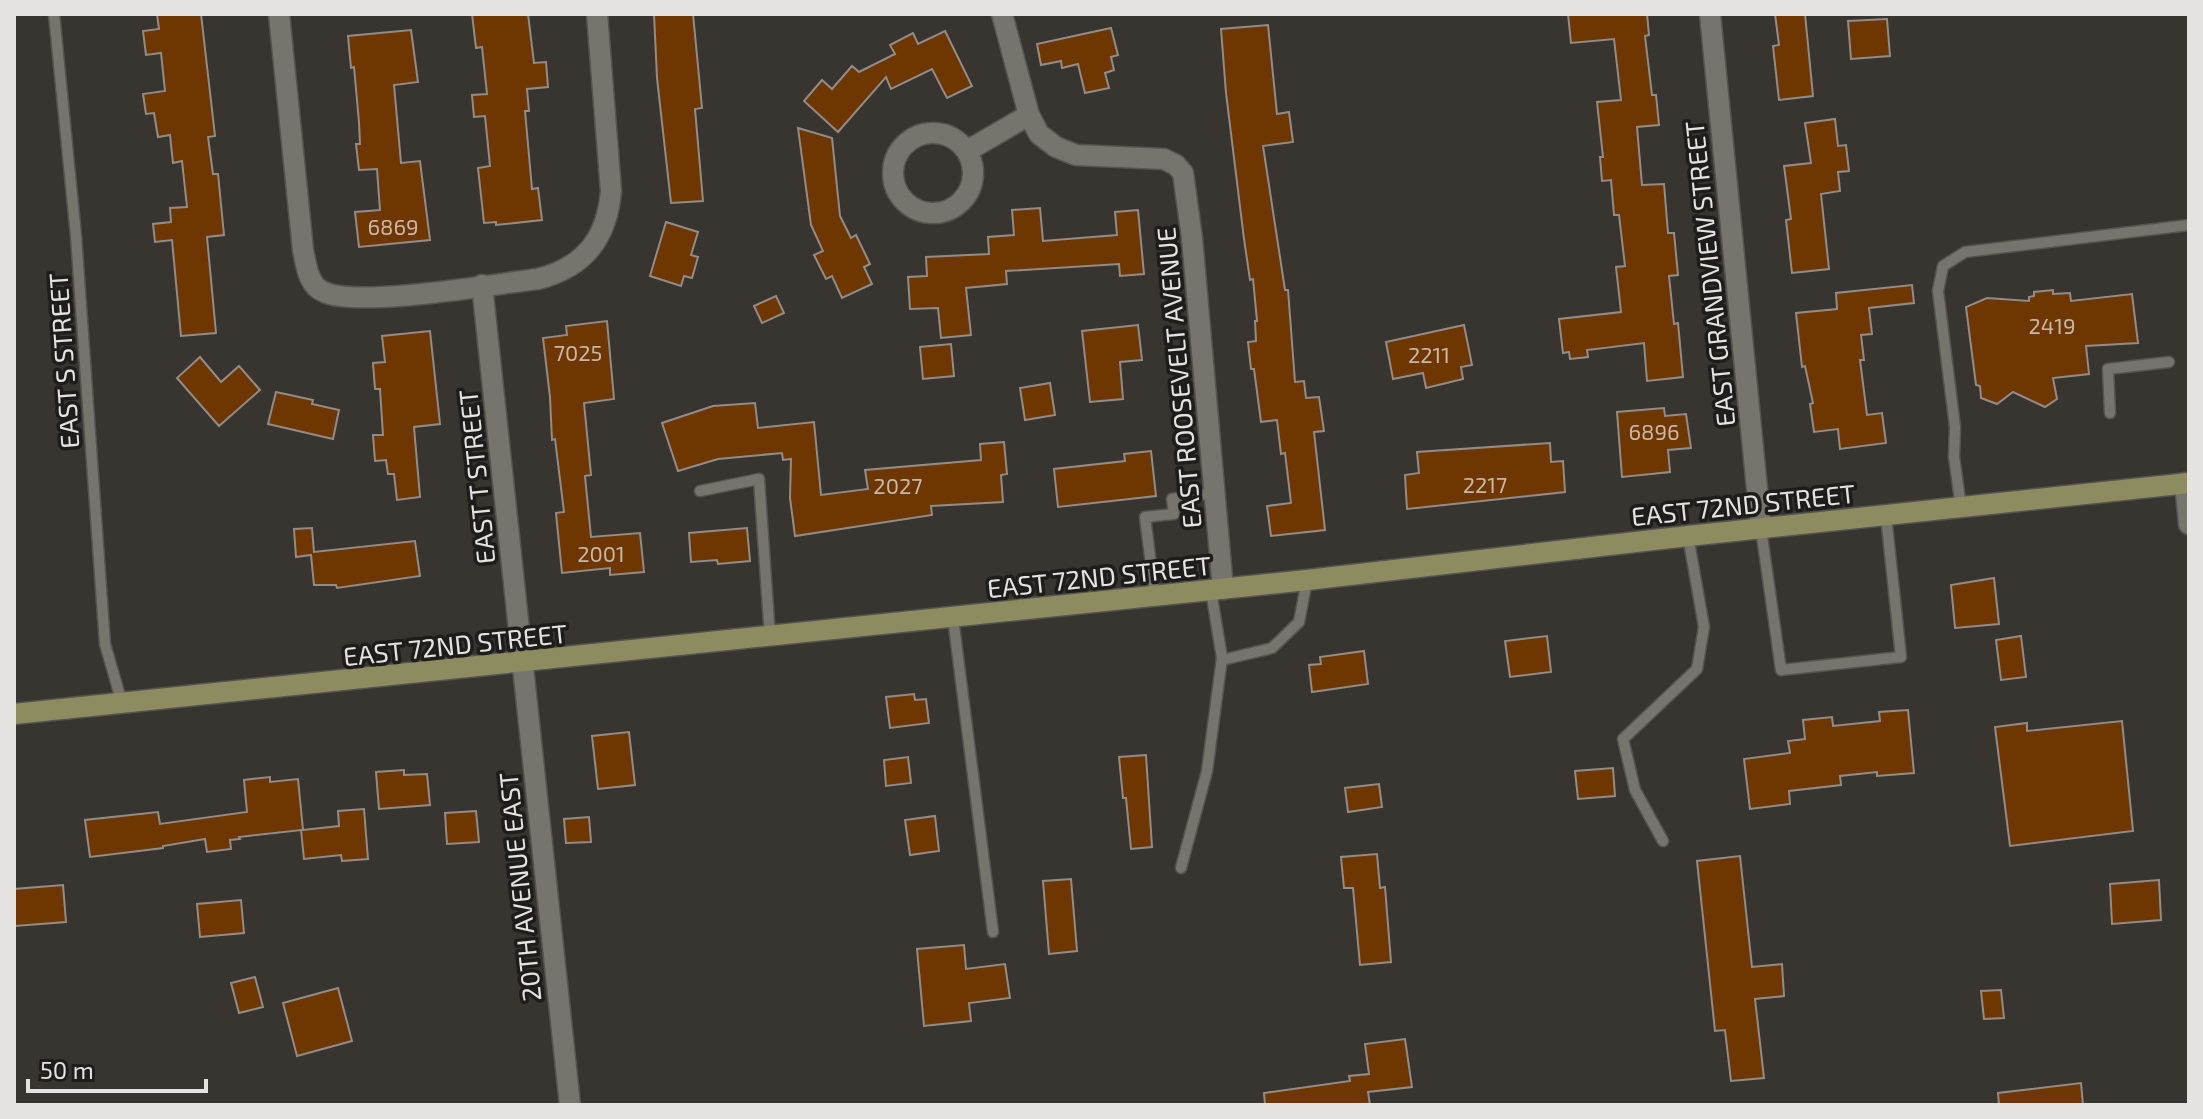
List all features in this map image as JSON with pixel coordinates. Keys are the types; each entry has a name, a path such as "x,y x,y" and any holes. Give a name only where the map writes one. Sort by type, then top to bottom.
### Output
{"main road":[{"name":"EAST 72ND STREET","path":"14,714 1217,590 2187,483"}],"street":[{"path":"279,14 303,250 308,273 317,288 325,293 376,298 557,274 575,264 602,233 609,215 611,191 597,14"},
{"path":"967,151 1029,115 1002,14"},
{"name":"EAST GRANDVIEW STREET","path":"1710,14 1761,529"},
{"name":"EAST ROOSEVELT AVENUE","path":"1029,115 1039,134 1056,147 1076,155 1164,159 1183,173 1214,493 1217,590"},
{"path":"927,133 939,133 960,143 967,151 972,162 972,185 960,204 950,210 927,214 916,210 899,195 892,174 894,162 906,143 927,133"},
{"name":"EAST T STREET","path":"482,285 521,663"},
{"path":"2187,483 2189,524"},
{"name":"20TH AVENUE EAST","path":"521,663 573,1104"}],"lane":[{"name":"EAST S STREET","path":"54,14 76,236 105,644 122,703"},
{"path":"1961,507 1954,457 1955,427 1938,291 1943,266 1965,252 2189,225"},
{"path":"2110,413 2108,369 2169,362"},
{"path":"700,491 759,479 770,637"},
{"path":"1155,596 1145,517 1174,514 1172,499 1214,493"},
{"path":"1761,529 1781,670 1901,657 1886,516"},
{"path":"1663,841 1635,790 1623,739 1697,669 1704,627 1688,536"},
{"path":"1222,660 1272,648 1299,622 1307,580"},
{"path":"1181,868 1207,771 1222,660 1217,590"},
{"path":"953,618 993,932"}],"building":[{"path":"157,14 201,14 215,136 208,137 213,174 218,174 224,235 207,237 216,333 181,336 172,240 155,242 153,224 171,222 170,208 187,207 182,161 173,163 170,135 158,137 154,113 146,114 143,94 165,91 161,53 146,55 143,31 159,29"},
{"path":"472,14 528,14 534,63 546,62 548,87 527,89 529,111 525,111 532,189 538,188 542,220 496,225 496,222 484,223 478,168 490,166 485,116 474,117 472,95 487,94 482,47 476,48"},
{"path":"654,14 693,14 702,108 695,109 703,201 671,203 657,78"},
{"path":"1568,14 1647,14 1649,35 1645,36 1659,125 1637,127 1642,185 1664,184 1668,233 1674,233 1678,275 1669,276 1674,324 1678,323 1683,377 1647,381 1644,343 1587,350 1588,357 1570,359 1569,352 1563,353 1559,319 1621,312 1616,267 1625,266 1619,215 1614,215 1611,180 1602,181 1600,157 1603,157 1597,102 1621,100 1614,39 1571,43"},
{"path":"1775,14 1805,14 1813,96 1779,100 1773,46 1779,45"},
{"path":"1887,19 1890,56 1851,59 1848,21"},
{"path":"1268,25 1277,114 1289,112 1293,142 1263,146 1285,290 1288,290 1295,382 1304,381 1306,398 1319,397 1324,431 1314,432 1325,530 1271,536 1267,506 1291,503 1277,420 1261,422 1254,369 1251,369 1248,342 1256,341 1257,321 1226,93 1221,29"},
{"path":"1111,28 1118,55 1111,57 1114,70 1105,73 1109,88 1085,93 1078,64 1062,68 1061,61 1041,65 1037,44"},
{"path":"411,30 418,82 394,85 401,163 420,161 430,240 359,247 355,212 380,210 377,169 359,170 356,144 360,144 359,122 348,36"},
{"path":"945,31 972,86 947,98 932,69 891,89 886,77 838,132 804,101 822,80 832,89 852,66 859,72 895,54 890,45 913,33 918,44"},
{"path":"1835,119 1838,146 1846,145 1849,171 1838,172 1840,191 1821,194 1829,269 1792,273 1786,220 1791,219 1784,166 1811,163 1805,123"},
{"path":"798,128 832,138 840,216 851,238 856,235 870,264 864,267 872,284 842,298 832,276 826,279 814,255 823,251 811,225"},
{"path":"1040,208 1043,241 1117,235 1115,212 1138,210 1144,274 1120,276 1119,264 1006,271 1007,284 966,288 971,335 941,338 938,308 910,309 908,277 927,276 926,257 989,254 988,237 1014,235 1012,210"},
{"path":"666,222 698,232 691,255 698,257 692,278 684,276 681,286 650,276"},
{"path":"1912,285 1914,303 1869,308 1872,334 1861,335 1864,360 1860,360 1867,415 1882,413 1886,443 1840,449 1838,429 1814,432 1810,404 1813,403 1805,366 1802,367 1796,313 1837,309 1836,293"},
{"path":"2053,290 2053,294 2070,293 2071,301 2132,294 2138,343 2086,346 2089,374 2053,378 2057,399 2045,407 2013,392 1997,404 1981,398 1980,386 1976,385 1966,307 1987,298 2029,301 2034,292"},
{"path":"776,296 784,313 762,323 754,306"},
{"path":"607,321 614,399 584,403 591,475 585,476 591,537 640,533 644,572 610,575 610,568 562,573 556,513 564,512 555,439 552,440 543,338 567,335 566,326"},
{"path":"1138,325 1142,360 1120,362 1123,399 1090,402 1082,331"},
{"path":"1464,325 1472,365 1461,367 1463,379 1426,388 1423,373 1393,379 1386,342"},
{"path":"430,331 440,424 414,427 420,497 397,500 394,474 388,474 386,460 375,461 373,435 383,435 380,389 375,389 373,363 385,362 382,336"},
{"path":"951,344 954,376 923,379 920,347"},
{"path":"200,357 221,382 239,366 260,390 219,426 177,378"},
{"path":"1050,383 1055,415 1025,420 1020,388"},
{"path":"276,392 313,400 312,404 339,410 333,439 268,424"},
{"path":"755,403 758,428 814,422 821,495 868,489 865,470 981,460 980,444 1004,442 1007,474 1001,475 1003,502 931,506 932,515 795,536 790,498 791,459 783,460 782,453 718,459 678,471 662,423 713,406"},
{"path":"1664,408 1665,416 1686,414 1691,448 1668,450 1670,472 1622,477 1617,412"},
{"path":"1550,443 1551,462 1563,461 1565,492 1407,509 1405,475 1419,473 1417,452"},
{"path":"1151,451 1156,496 1058,507 1054,469 1125,461 1124,454"},
{"path":"312,528 314,552 415,541 420,576 337,588 336,585 314,585 311,555 296,557 294,529"},
{"path":"747,528 750,561 718,564 717,560 691,562 689,533"},
{"path":"1994,578 1999,624 1955,628 1951,585"},
{"path":"1547,636 1551,672 1510,677 1505,641"},
{"path":"2021,636 2026,677 2001,680 1996,640"},
{"path":"1364,651 1368,684 1312,692 1309,665 1321,664 1320,657"},
{"path":"914,694 915,700 926,699 929,723 890,728 886,697"},
{"path":"1908,710 1914,773 1877,776 1877,772 1840,776 1841,785 1789,791 1790,804 1750,809 1744,759 1790,753 1788,741 1805,739 1803,720 1832,717 1833,726 1880,721 1879,712"},
{"path":"2122,721 2133,831 2010,846 1995,727 2027,723 2027,731"},
{"path":"629,732 635,785 598,789 592,736"},
{"path":"1146,755 1152,847 1131,849 1119,757"},
{"path":"908,757 911,783 886,786 884,760"},
{"path":"1613,768 1615,796 1578,799 1575,771"},
{"path":"404,770 404,775 427,774 430,805 379,809 376,772"},
{"path":"270,777 270,782 298,779 303,830 339,826 338,811 364,809 368,859 342,861 341,855 304,859 301,830 239,837 230,840 231,849 207,852 205,839 90,857 85,820 158,812 160,824 247,812 244,780"},
{"path":"1379,784 1382,807 1348,812 1345,788"},
{"path":"476,811 479,842 447,844 445,813"},
{"path":"935,816 939,851 910,855 905,820"},
{"path":"589,817 591,842 566,843 564,819"},
{"path":"1377,854 1380,888 1385,887 1391,962 1360,965 1353,888 1344,888 1341,857"},
{"path":"1740,856 1752,967 1782,964 1784,996 1755,999 1764,1078 1731,1081 1725,1030 1715,1031 1697,861"},
{"path":"1071,879 1077,951 1049,954 1043,881"},
{"path":"2159,880 2161,920 2112,924 2110,884"},
{"path":"63,885 66,922 15,926 14,889"},
{"path":"241,900 244,933 200,937 197,904"},
{"path":"964,945 966,969 1005,964 1010,998 969,1003 971,1021 924,1026 917,949"},
{"path":"255,977 263,1007 239,1013 231,983"},
{"path":"338,988 352,1041 297,1056 283,1003"},
{"path":"2001,990 2004,1018 1984,1019 1981,991"},
{"path":"1405,1039 1412,1087 1368,1092 1370,1105 1265,1105 1264,1093 1350,1081 1349,1076 1369,1074 1365,1044"},
{"path":"2081,1083 2083,1105 1999,1105 1998,1093"}]}
